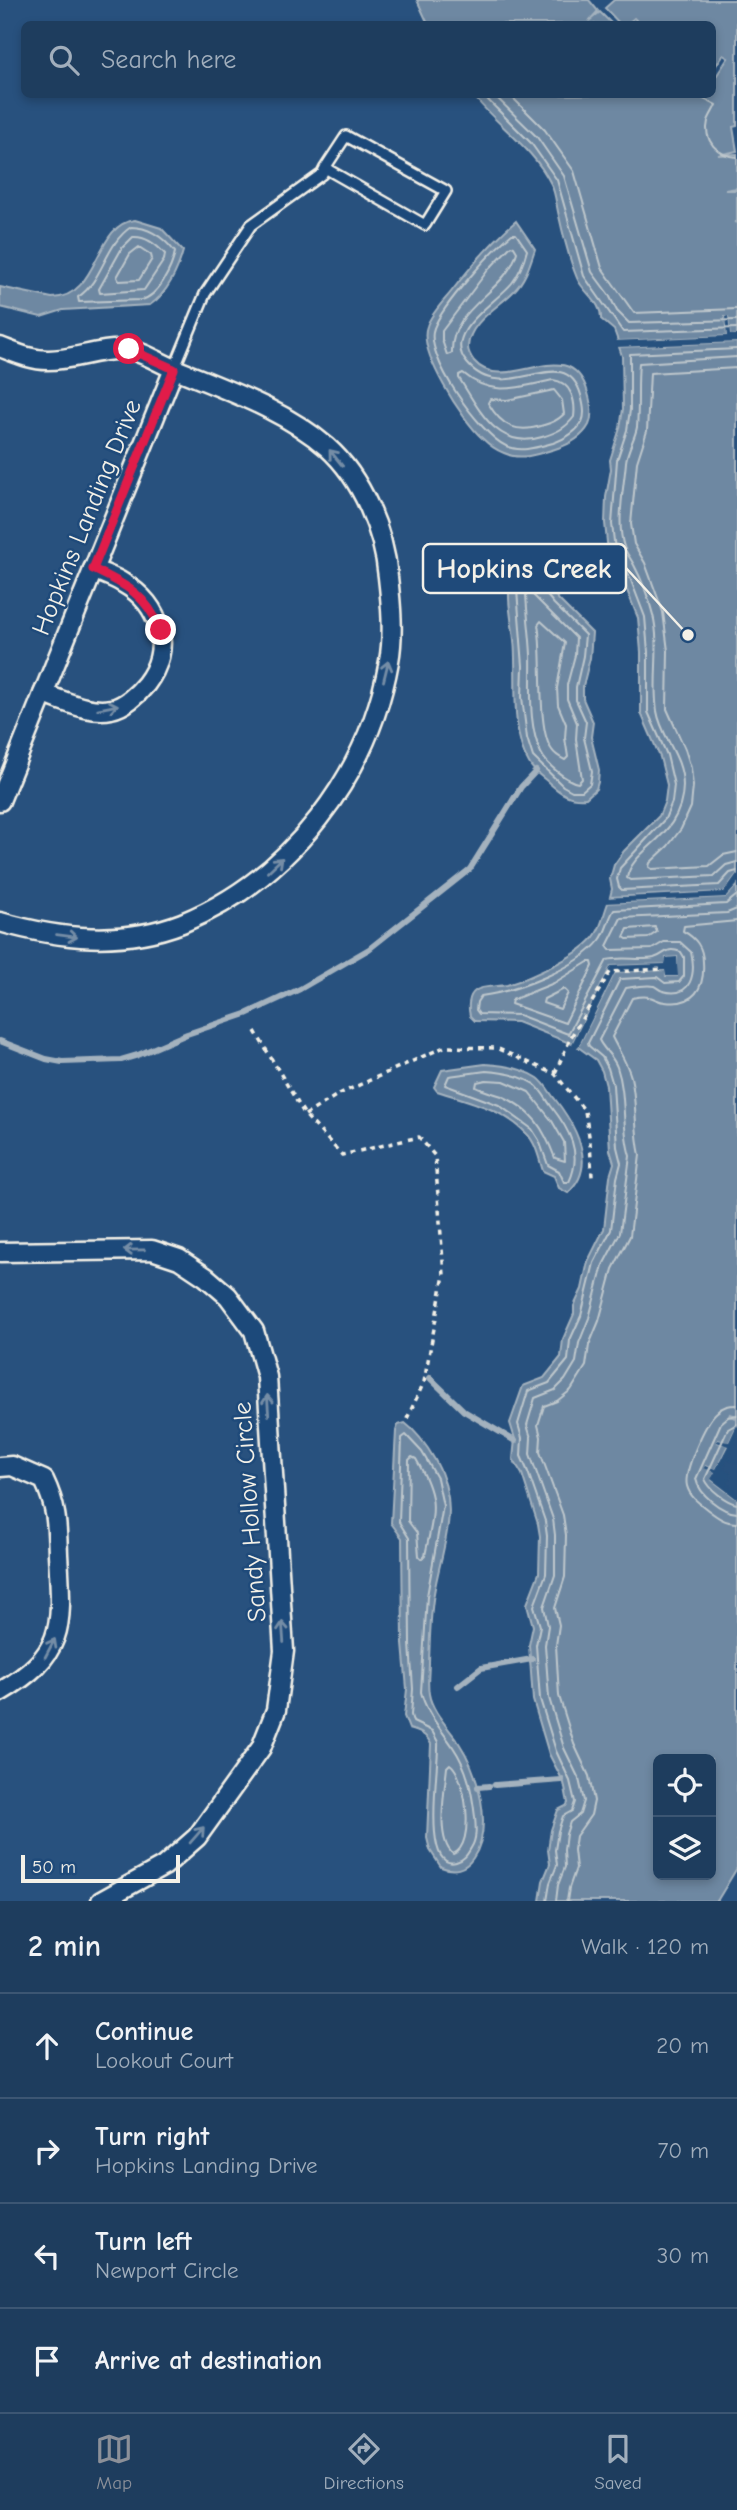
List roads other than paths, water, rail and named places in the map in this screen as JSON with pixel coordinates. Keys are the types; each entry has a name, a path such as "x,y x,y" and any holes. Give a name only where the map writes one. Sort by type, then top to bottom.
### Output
{"street":[{"path":"0,347 27,358 50,360 129,349 227,389 294,423 329,449 355,481 374,516 386,549 391,603 390,659 378,704 359,754 336,794 314,823 269,872 231,898 181,923 133,936 88,939 40,933 0,922"},
{"name":"Hopkins Landing Drive","path":"0,801 174,369"},
{"path":"43,694 93,709 112,709 139,693 157,669 161,630 153,611 124,583 93,569"},
{"name":"Sandy Hollow Circle","path":"0,1252 152,1250 179,1259 206,1276 228,1296 254,1331 267,1377 284,1651 276,1710 261,1748 197,1837 164,1866 102,1901"},
{"path":"0,1467 12,1466 44,1480 54,1499 62,1611 53,1643 43,1660 30,1674 0,1692"}],"lane":[{"path":"174,369 205,294 251,225 322,174 325,169 346,136 446,191 425,225 325,169"}],"water":[{"path":"417,0 589,0 598,11 589,21 427,21"},
{"path":"614,0 737,0 737,126 733,127 737,151 718,155 737,154 737,188 725,190 737,190 737,222 734,222 737,223 737,335 730,336 728,317 725,317 727,336 618,341 614,330 601,319 599,308 577,278 551,184 535,159 476,98 716,98 716,76 728,58 723,55 716,66 716,21 635,21 634,18 630,21 617,21 605,8"},
{"path":"600,12 609,21 589,21"},
{"path":"135,220 161,228 183,251 171,281 162,295 150,305 63,310 41,317 0,307 0,287 52,298 68,295 89,274 111,234 122,224"},
{"path":"516,221 535,249 525,276 518,286 474,330 468,347 469,353 474,361 487,370 503,373 552,365 567,366 579,375 588,393 591,409 589,425 583,434 565,445 523,457 510,455 486,442 464,417 435,368 426,337 431,317 482,255"},
{"path":"737,342 737,874 724,892 610,897 610,879 614,865 624,851 659,816 667,785 660,757 641,713 638,618 620,573 608,552 606,497 610,460 623,409 622,356 619,347"},
{"path":"528,561 559,600 592,633 583,699 593,722 591,737 599,770 596,789 586,798 565,795 537,773 529,763 519,735 509,591 513,572"},
{"path":"737,885 737,1416 729,1416 737,1418 737,1425 729,1443 717,1442 728,1445 716,1470 705,1466 715,1472 712,1480 737,1499 737,1868 717,1901 540,1901 543,1881 550,1864 548,1850 551,1830 558,1810 568,1803 564,1783 549,1754 533,1700 529,1645 533,1626 527,1604 539,1573 540,1536 522,1474 513,1459 515,1439 510,1423 523,1386 544,1378 561,1357 563,1339 574,1314 588,1261 604,1229 614,1163 610,1150 606,1086 596,1060 578,1047 615,972 666,970 666,976 677,976 677,957 666,958 666,964 611,966 572,1044 517,1022 475,1021 470,1016 469,1002 478,989 517,982 556,964 590,942 608,903 726,897"},
{"path":"485,1064 513,1068 538,1078 563,1109 581,1145 583,1158 577,1182 568,1193 559,1188 554,1176 543,1171 533,1142 518,1125 497,1112 437,1091 434,1087 442,1070"},
{"path":"405,1423 418,1435 432,1455 448,1494 448,1525 432,1610 428,1690 441,1720 466,1755 477,1784 483,1816 479,1846 473,1858 463,1867 454,1870 441,1867 430,1850 427,1838 431,1744 422,1734 409,1729 404,1716 407,1689 403,1644 402,1538 391,1523 396,1431 398,1425"}],"waterway":[{"path":"0,1041 46,1059 62,1062 121,1060 246,1014 300,989 369,949 470,869 521,787 536,771"},
{"path":"430,1378 464,1411 515,1441"},
{"path":"458,1686 481,1668 532,1659"},
{"path":"495,1785 562,1780"},
{"path":"478,1787 489,1786"}],"place":[{"name":"Hopkins Creek","path":"688,635"}]}
